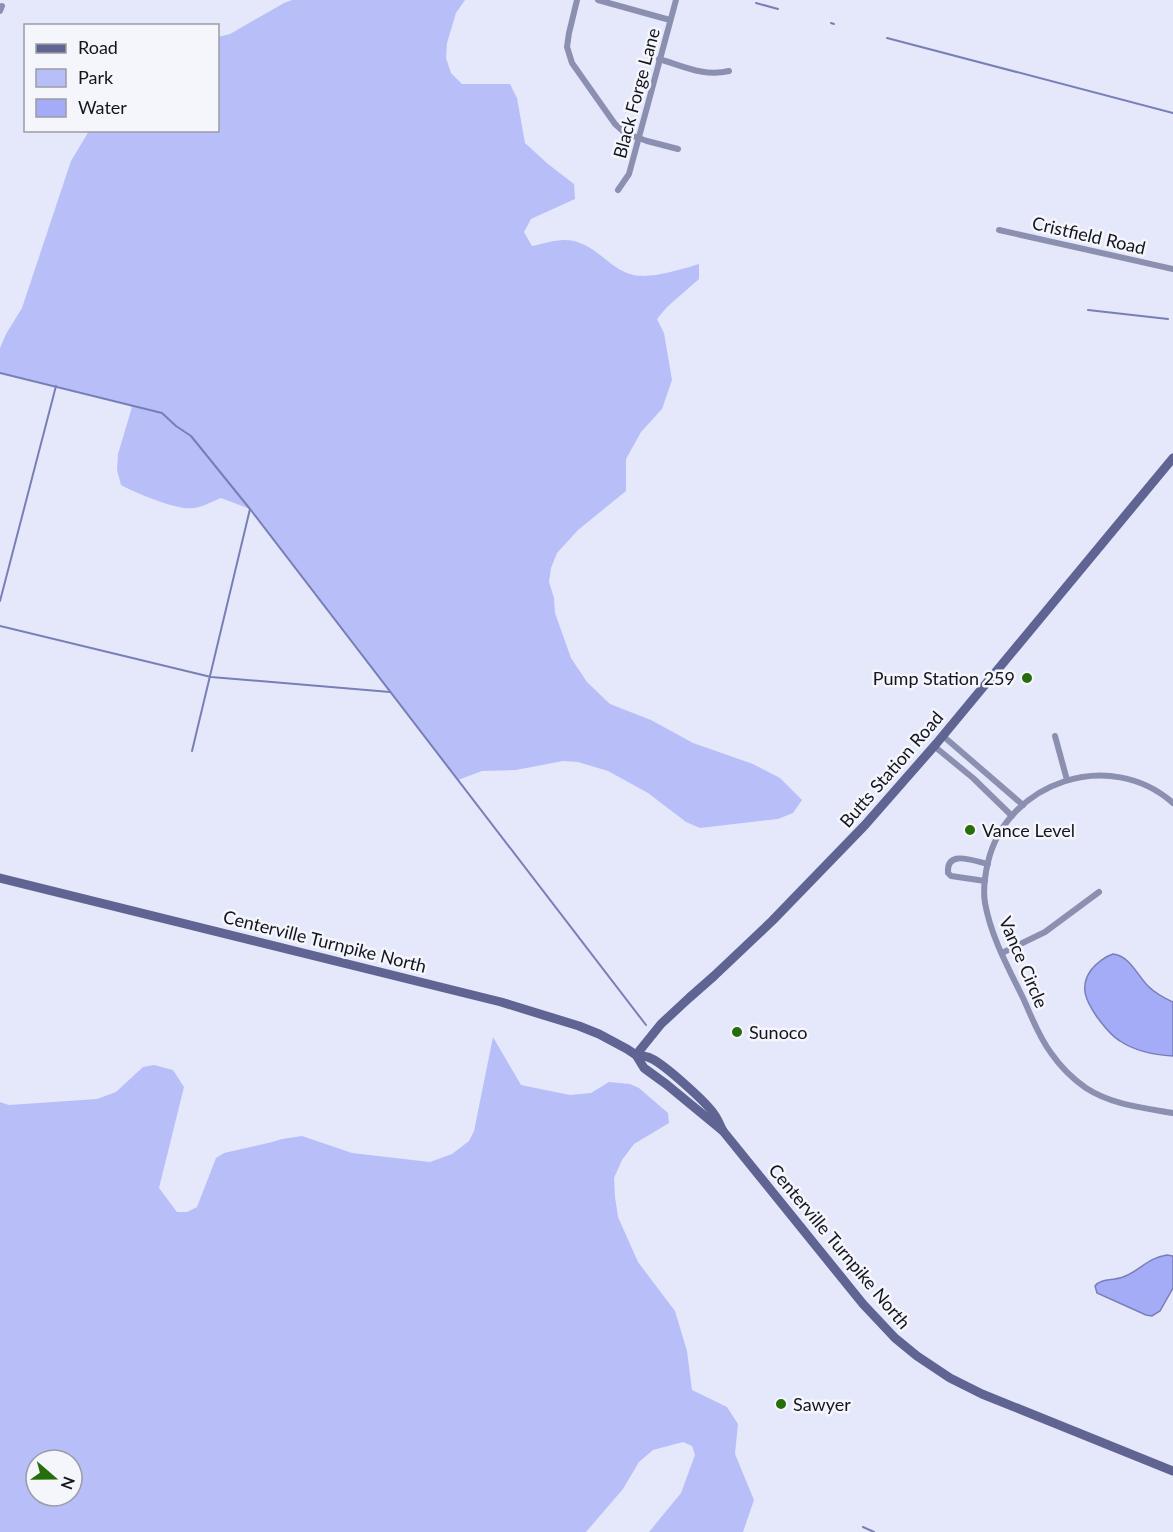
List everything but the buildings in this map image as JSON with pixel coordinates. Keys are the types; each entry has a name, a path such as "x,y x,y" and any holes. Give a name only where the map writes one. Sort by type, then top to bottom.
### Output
{"main road":[{"name":"Butts Station Road","path":"636,1055 661,1024 732,959 817,876 865,825 943,736 1173,458"},
{"name":"Centerville Turnpike North","path":"0,878 501,1002 579,1026 619,1044 636,1055 650,1058 672,1073 714,1113 723,1131 856,1296 895,1338 917,1356 950,1378 982,1394 1173,1471"}],"street":[{"path":"577,0 567,46 572,63 615,124 625,133 678,149"},
{"path":"598,0 670,20"},
{"name":"Black Forge Lane","path":"618,190 629,174 640,138 676,0"},
{"path":"660,59 700,72 716,74 729,71"},
{"name":"Cristfield Road","path":"999,230 1173,269"},
{"path":"943,736 1023,805"},
{"path":"1055,736 1067,780"},
{"path":"934,746 973,778 1012,816"},
{"name":"Vance Circle","path":"1172,799 1144,785 1101,775 1085,776 1051,786 1023,805 1006,823 988,864 985,901 990,923 1002,953 1043,1040 1057,1061 1087,1088 1113,1101 1173,1113"},
{"path":"985,881 951,876 947,867 948,863 959,859 988,864"},
{"path":"1002,953 1045,932 1099,892"}],"green space":[{"path":"292,0 465,0 456,13 447,43 446,58 451,73 462,84 510,84 517,98 525,143 574,184 575,199 531,219 524,232 532,246 560,240 575,241 593,250 625,272 641,276 666,273 699,264 699,279 657,319 664,333 672,380 662,409 641,432 626,459 626,491 578,530 557,553 549,582 554,598 555,613 571,658 587,682 610,704 651,720 693,743 753,764 780,778 802,800 793,813 778,819 700,828 686,822 648,793 608,771 578,762 563,761 516,770 482,771 458,780 250,509 221,498 197,507 178,507 146,497 121,485 117,470 118,454 132,407 0,373 0,348 22,308 71,161 88,132 219,132 219,37 230,34"},
{"path":"493,1037 521,1085 570,1095 591,1093 609,1082 630,1084 639,1088 668,1113 669,1123 634,1144 622,1160 614,1178 618,1217 638,1262 675,1311 687,1351 692,1390 727,1407 738,1424 735,1454 754,1500 743,1532 649,1532 681,1493 695,1455 692,1446 683,1442 653,1450 639,1462 623,1489 586,1532 0,1532 0,1102 9,1105 97,1099 116,1092 143,1067 154,1065 173,1070 184,1087 159,1188 177,1212 187,1212 197,1207 216,1158 224,1153 302,1136 352,1153 430,1162 452,1154 469,1141 474,1131"}],"water":[{"path":"1113,954 1124,958 1151,989 1173,1002 1173,1056 1145,1052 1116,1039 1093,1011 1085,994 1087,976 1098,963"},
{"path":"1167,1255 1173,1256 1173,1288 1160,1311 1152,1316 1097,1293 1095,1286 1098,1283 1123,1277 1154,1259"}],"waterway":[{"path":"756,3 778,9"},
{"path":"887,38 1173,113"},
{"path":"1088,310 1168,319"},
{"path":"0,373 162,413 191,436 250,509 646,1025"},
{"path":"0,601 56,386"},
{"path":"192,751 250,509"},
{"path":"0,626 211,677 390,692"},
{"path":"863,1527 874,1532"}],"place":[{"name":"Pump Station 259","path":"1027,678"},
{"name":"Vance Level","path":"970,830"},
{"name":"Sunoco","path":"737,1032"},
{"name":"Sawyer","path":"781,1404"}]}
